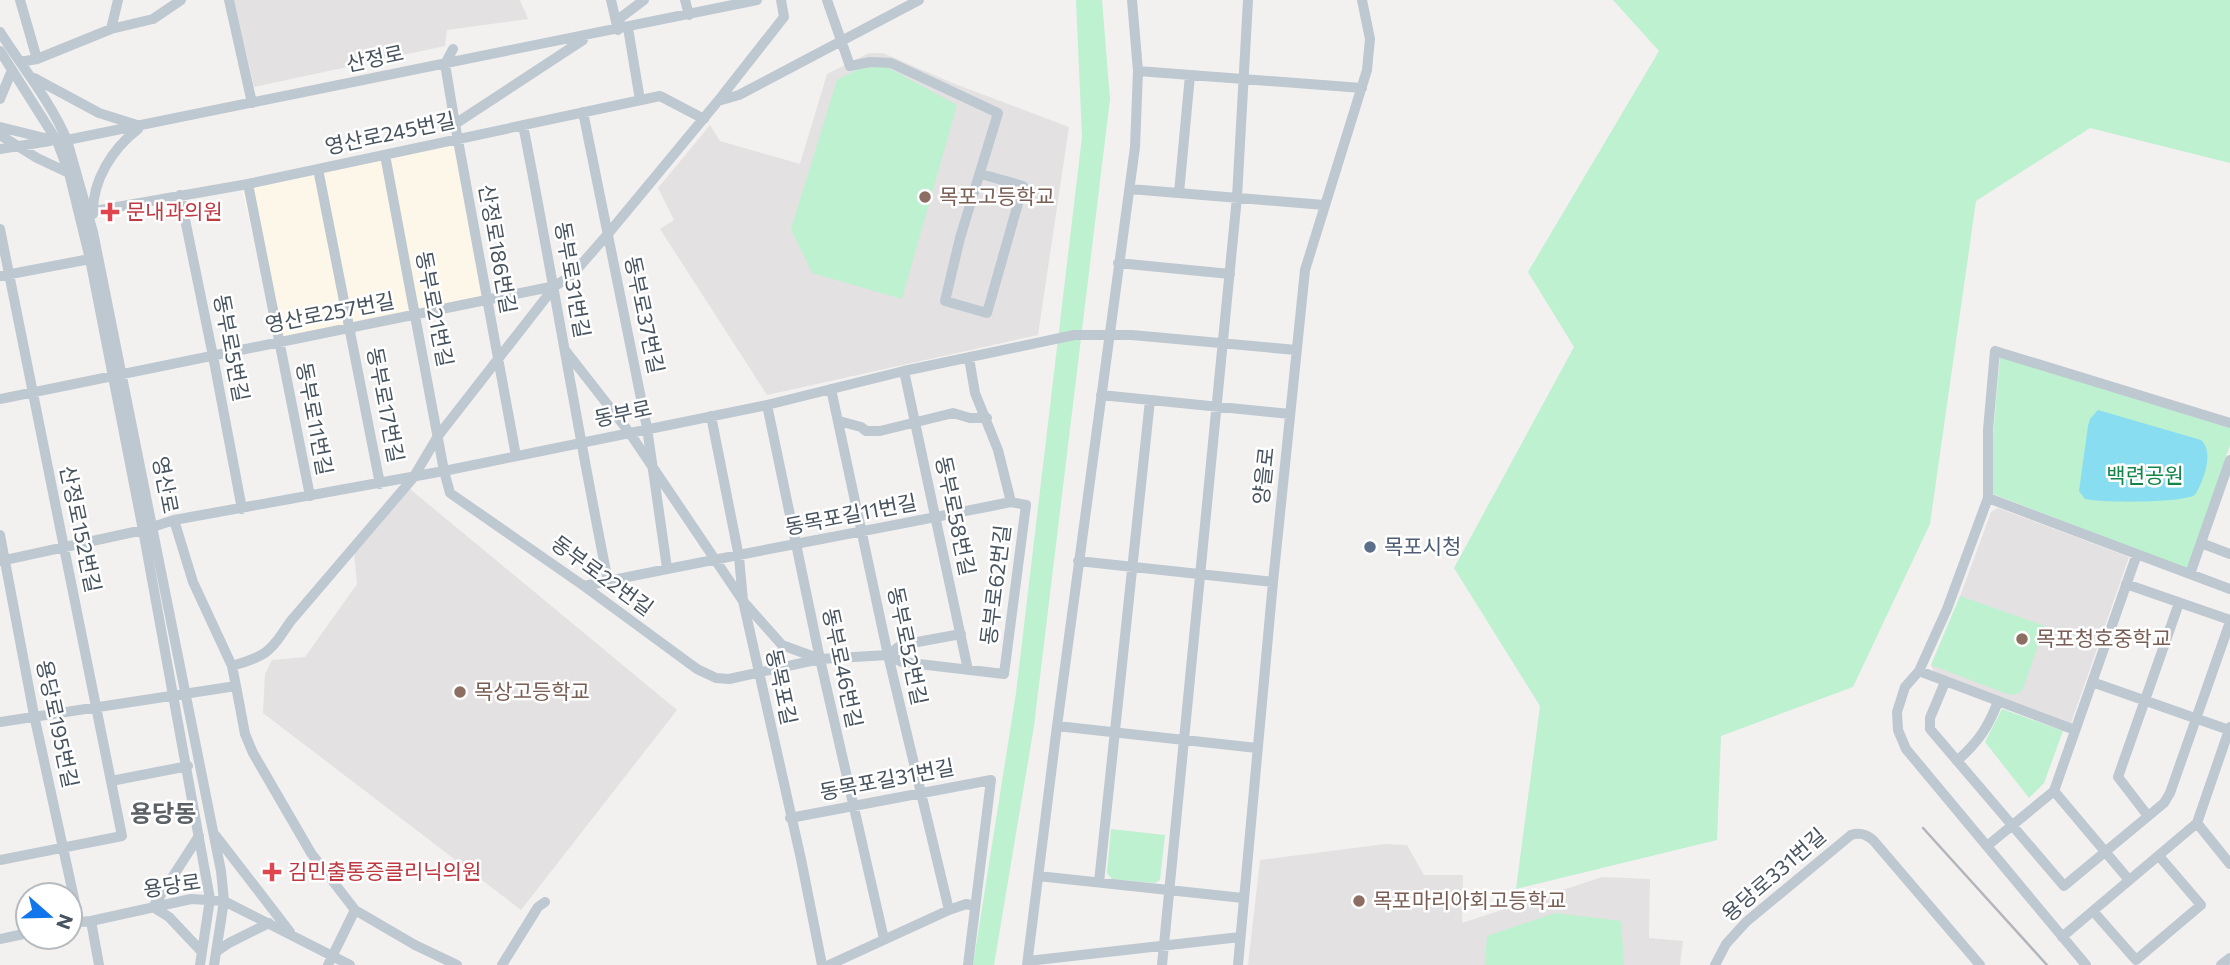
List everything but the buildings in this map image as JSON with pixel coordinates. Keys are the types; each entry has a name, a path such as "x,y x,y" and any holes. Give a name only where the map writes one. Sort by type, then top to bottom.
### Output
{"street":[{"path":"20,0 37,59"},
{"path":"111,29 117,0"},
{"path":"0,99 16,66 111,29 153,19 181,0"},
{"path":"229,0 252,103"},
{"path":"611,0 623,29"},
{"path":"640,100 620,18 644,0"},
{"path":"685,0 689,15"},
{"path":"232,666 252,660 273,648 290,621 413,478 438,436 555,286 572,275 607,235 704,119 784,17 781,0"},
{"path":"827,0 850,66 870,62 891,64 999,113 960,238 945,300 987,313 1023,186 981,174"},
{"path":"718,101 740,95 919,0"},
{"path":"1132,0 1138,71 1135,147 1078,561 1028,963 1240,937"},
{"path":"1162,965 1237,197 1248,0"},
{"name":"양을로","path":"1238,965 1305,270 1369,58 1370,39 1362,0"},
{"name":"산정로","path":"0,127 62,140 589,36 752,1"},
{"name":"영산로","path":"0,32 16,66 62,140 93,232 118,375 149,528 187,692 215,835 224,901 214,965"},
{"path":"455,124 589,36"},
{"path":"445,64 453,49"},
{"name":"영산로","path":"0,51 29,75 61,126 69,173 87,213 90,260 118,375"},
{"name":"산정로186번길","path":"445,64 516,456"},
{"path":"1138,71 1362,88"},
{"path":"29,75 99,113 141,126"},
{"path":"1179,193 1190,75"},
{"name":"영산로245번길","path":"87,213 248,184 660,96 704,119"},
{"name":"동부로37번길","path":"583,112 647,428 667,568"},
{"name":"동부로31번길","path":"523,125 608,581"},
{"path":"87,213 112,156 141,126"},
{"path":"0,135 37,158 69,173"},
{"path":"0,149 62,140"},
{"name":"동부로21번길","path":"385,155 444,471"},
{"name":"동부로17번길","path":"318,169 380,484"},
{"name":"동부로11번길","path":"248,184 310,496"},
{"path":"1130,189 1324,205"},
{"name":"동부로5번길","path":"180,195 242,509"},
{"name":"산정로152번길","path":"0,229 4,275 65,548 122,836 63,848"},
{"path":"4,275 90,260"},
{"path":"1118,263 1230,274"},
{"name":"영산로257번길","path":"0,399 555,286"},
{"name":"동부로","path":"3,561 174,520 413,478 767,405 904,371 1074,335 1109,334 1296,350"},
{"path":"565,350 629,432 743,601 782,645 820,659 888,655 902,662 968,670"},
{"path":"2085,965 1906,749 1898,730 1897,712 1905,688 1919,671 1947,609 1988,498 1988,430 1995,351 2230,423"},
{"name":"동부로62번길","path":"968,670 1004,674 1026,505 1011,502 987,418 975,393 969,358"},
{"name":"동부로58번길","path":"904,371 968,670"},
{"name":"동부로52번길","path":"831,389 888,655 948,910"},
{"path":"1101,395 1290,414"},
{"path":"1099,883 1150,400"},
{"name":"동부로46번길","path":"767,405 820,659 884,939"},
{"path":"839,421 866,431 880,431 953,413 970,418 987,418"},
{"name":"동목포길","path":"711,415 739,557 743,601 822,965"},
{"path":"2190,574 2230,460"},
{"name":"동부로22번길","path":"444,471 450,493 704,673 724,680 820,659"},
{"path":"1988,498 2230,589"},
{"name":"동목포길11번길","path":"584,586 1011,502"},
{"path":"174,520 194,582 232,666 245,734 253,753 311,853 355,910 415,945 457,965"},
{"name":"영산로","path":"149,528 173,695 210,899 200,965"},
{"name":"용당로195번길","path":"0,535 68,881"},
{"path":"2201,543 2230,554"},
{"path":"1987,846 2054,791 2137,554"},
{"path":"1078,561 1273,582"},
{"path":"1945,682 1930,718 1930,729 2064,886 2164,803 2170,793 2230,621 2126,584"},
{"path":"2148,816 2118,777 2179,603"},
{"path":"888,655 901,645 961,634"},
{"path":"1919,671 2075,730"},
{"path":"2063,937 2197,823 2230,729 2092,682"},
{"path":"0,722 236,686"},
{"path":"1957,761 1979,742 1998,702"},
{"path":"1057,726 1257,748"},
{"path":"111,781 188,766"},
{"name":"동목포길31번길","path":"790,818 991,780 975,905"},
{"path":"2054,791 2129,880"},
{"path":"2197,823 2230,864"},
{"name":"용당로331번길","path":"1715,965 1726,944 1746,922 1856,833 1873,840 1980,965"},
{"path":"215,835 293,935"},
{"path":"199,836 152,907 169,917 202,951"},
{"path":"0,860 63,848"},
{"path":"2094,911 2136,960 2201,905 2159,856"},
{"path":"1038,876 1243,898"},
{"name":"용당로","path":"84,921 191,899 224,901 293,935 330,960 350,965"},
{"path":"502,965 538,907 545,901"},
{"path":"829,965 966,904 975,905 968,965"},
{"path":"330,960 355,910"},
{"path":"91,921 99,965"},
{"path":"216,952 269,923"},
{"path":"2221,965 2230,958"}],"shaded area":[{"path":"234,0 520,0 528,19 447,30 445,46 254,87"},
{"name":"목포고등학교","path":"869,53 883,53 955,84 1069,127 1038,335 767,395 660,229 674,220 658,188 710,125 720,141 800,164 827,74"},
{"path":"458,140 486,299 278,343 242,189 103,218 101,209"},
{"name":"목상고등학교","path":"410,489 677,710 521,910 263,713 265,674 272,660 305,657 357,584 354,553"},
{"name":"목포청호중학교","path":"1998,508 2129,557 2071,723 1934,672 1931,665 1954,613 1991,512"},
{"name":"목포마리아회고등학교","path":"1385,844 1407,845 1424,875 1463,875 1462,923 1602,877 1650,879 1649,938 1683,941 1680,965 1248,965 1260,860"}],"green space":[{"path":"1076,0 1102,0 1110,99 1034,726 994,965 973,965 1016,693 1082,137"},
{"path":"1613,0 2230,0 2230,163 2090,128 1976,201 1930,524 1853,687 1721,736 1717,840 1516,889 1540,706 1454,568 1574,347 1528,272 1659,51"},
{"path":"885,66 957,105 902,299 812,273 791,229 837,80 859,69"},
{"name":"백련공원","path":"2000,357 2230,428 2230,445 2188,569 1988,492"},
{"path":"1960,596 2045,626 2023,689 2019,693 2010,695 1931,665"},
{"path":"2002,709 2063,731 2044,783 2029,798 1985,742"},
{"path":"1111,829 1165,835 1160,880 1155,883 1112,879 1107,873"},
{"path":"1555,913 1621,921 1624,965 1485,965 1487,936"}],"water":[{"path":"2098,410 2201,440 2207,452 2207,459 2204,475 2195,495 2174,500 2141,502 2085,499 2079,491 2088,426"}],"railway":[{"path":"1923,828 2047,965"}],"place":[{"name":"목포고등학교","path":"925,197"},
{"name":"문내과의원","path":"110,212"},
{"name":"목포시청","path":"1370,547"},
{"name":"목포청호중학교","path":"2022,639"},
{"name":"목상고등학교","path":"460,692"},
{"name":"김민출통증클리닉의원","path":"272,872"},
{"name":"목포마리아회고등학교","path":"1359,901"}],"district":[{"name":"용당동","path":"163,814"}]}
